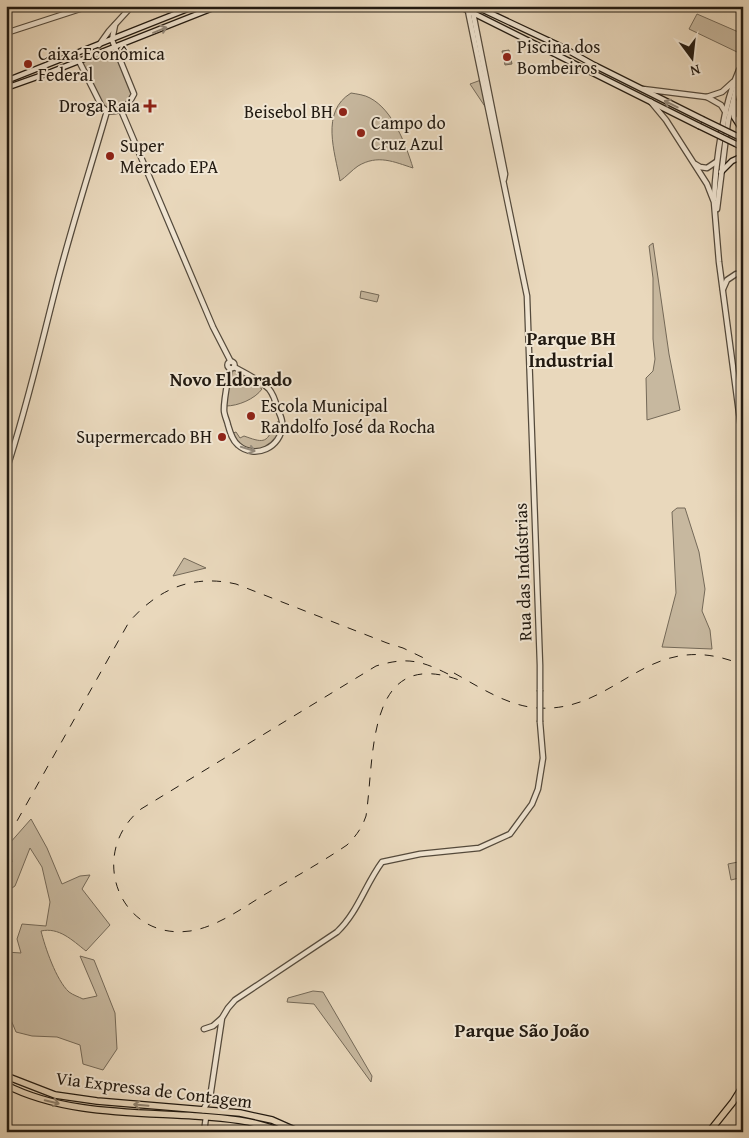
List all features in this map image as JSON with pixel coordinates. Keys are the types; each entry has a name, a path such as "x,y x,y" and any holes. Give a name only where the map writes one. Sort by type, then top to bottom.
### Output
{"highway":[{"name":"Via Expressa de Contagem","path":"6,1076 55,1095 97,1101 240,1113 272,1120 299,1132"},
{"name":"Via Expressa de Contagem","path":"6,1086 32,1097 52,1102 96,1109 240,1120 270,1127 281,1132"},
{"path":"733,1102 743,1086"},
{"path":"709,1132 743,1092"}],"street":[{"path":"6,33 89,6"},
{"path":"98,45 132,6"},
{"path":"6,81 196,6"},
{"path":"6,88 80,61 218,6"},
{"path":"459,6 467,8 473,13 743,148"},
{"path":"474,6 560,46 741,138"},
{"name":"Rua das Indústrias","path":"474,6 473,13 505,174 504,180"},
{"name":"Rua das Indústrias","path":"222,1018 234,1000 337,932 353,913 382,862 420,854 479,848 510,834 532,804 538,789 543,758 540,722 539,624 527,296 467,8"},
{"path":"74,55 80,61 102,107 107,111 121,110 129,104 134,94 112,40 115,25"},
{"path":"742,65 734,81 726,111 717,160 714,202 723,290 743,443"},
{"path":"716,218 726,134 742,65"},
{"path":"707,97 722,92 734,81"},
{"path":"635,94 640,92 640,88"},
{"path":"640,88 707,97 721,105 726,111 726,134"},
{"path":"650,101 666,120 702,176 714,202"},
{"path":"734,101 734,117 743,130"},
{"path":"121,110 213,327 230,362 234,364 232,368 224,410 233,439 236,444 246,450 266,450 275,444 280,436 282,427 282,421 274,399 270,390 264,385 232,368"},
{"path":"6,471 46,332 56,287 107,111"},
{"path":"666,120 668,115 674,113"},
{"path":"702,176 706,179 715,178 732,161 743,156"},
{"path":"693,162 700,167 707,168 714,165 717,160"},
{"path":"723,290 726,280 736,274"},
{"path":"204,1029 214,1026 222,1018"},
{"path":"203,1110 210,1098 222,1018"},
{"path":"210,1098 214,1111"},
{"path":"204,1132 206,1117"}],"shaded area":[{"path":"697,14 743,34 743,40 737,52 689,29"},
{"path":"114,49 133,94 121,109 106,109 101,103 81,62"},
{"name":"Piscina dos Bombeiros","path":"509,50 512,64 505,65 502,51"},
{"path":"481,80 486,108 470,84"},
{"path":"351,93 368,97 378,104 392,119 407,149 413,168 386,160 372,160 358,166 340,181 333,145 333,122 341,101"},
{"path":"653,243 669,354 680,410 647,420 646,378 653,371 655,359 653,339 653,278 649,246"},
{"path":"361,291 379,295 377,302 360,298"},
{"path":"233,369 262,389 246,401 226,406 231,370"},
{"path":"279,421 277,436 273,442 267,447 260,449 253,450 239,444 233,433 236,432 240,438 244,436 255,440 263,440 269,436 273,425"},
{"path":"677,508 685,508 699,552 705,589 702,611 710,630 712,649 662,647 676,593 672,512"},
{"path":"184,558 206,568 173,576"},
{"path":"31,819 47,848 62,884 80,876 90,875 82,889 110,925 86,951 59,933 48,930 41,931 55,972 64,987 69,992 83,999 97,996 80,956 94,960 115,1013 117,1049 103,1070 83,1064 80,1045 57,1037 32,1036 16,1032 6,1008 6,952 21,953 17,939 22,924 46,926 50,902 42,867 30,848 15,886 6,892 6,868 12,862 9,844"},
{"path":"743,861 743,877 731,880 728,864"},
{"path":"313,991 323,992 372,1076 371,1082 314,1004 287,1002 288,998"}],"railway":[{"path":"6,835 17,821 129,622 152,601 177,587 205,581 236,584 403,648 430,661"},
{"path":"454,673 505,700 527,707 538,708 566,706 591,698 657,662 682,656 710,656 743,665"},
{"path":"448,674 413,661 396,661 376,666 141,809 124,828 116,848 114,870 119,891 129,909 145,922 166,930 190,931 200,929 231,915 347,845 358,832 366,816 375,739 381,714 391,693 406,679 428,674 459,680"}],"place":[{"name":"Piscina dos Bombeiros","path":"507,57"},
{"name":"Caixa Econômica Federal","path":"28,64"},
{"name":"Droga Raia","path":"150,106"},
{"name":"Beisebol BH","path":"343,112"},
{"name":"Campo do Cruz Azul","path":"361,133"},
{"name":"Super Mercado EPA","path":"110,156"},
{"name":"Escola Municipal Randolfo José da Rocha","path":"251,416"},
{"name":"Supermercado BH","path":"222,437"}],"district":[{"name":"Parque BH Industrial","path":"571,349"},
{"name":"Novo Eldorado","path":"231,379"},
{"name":"Parque São João","path":"522,1030"}]}
